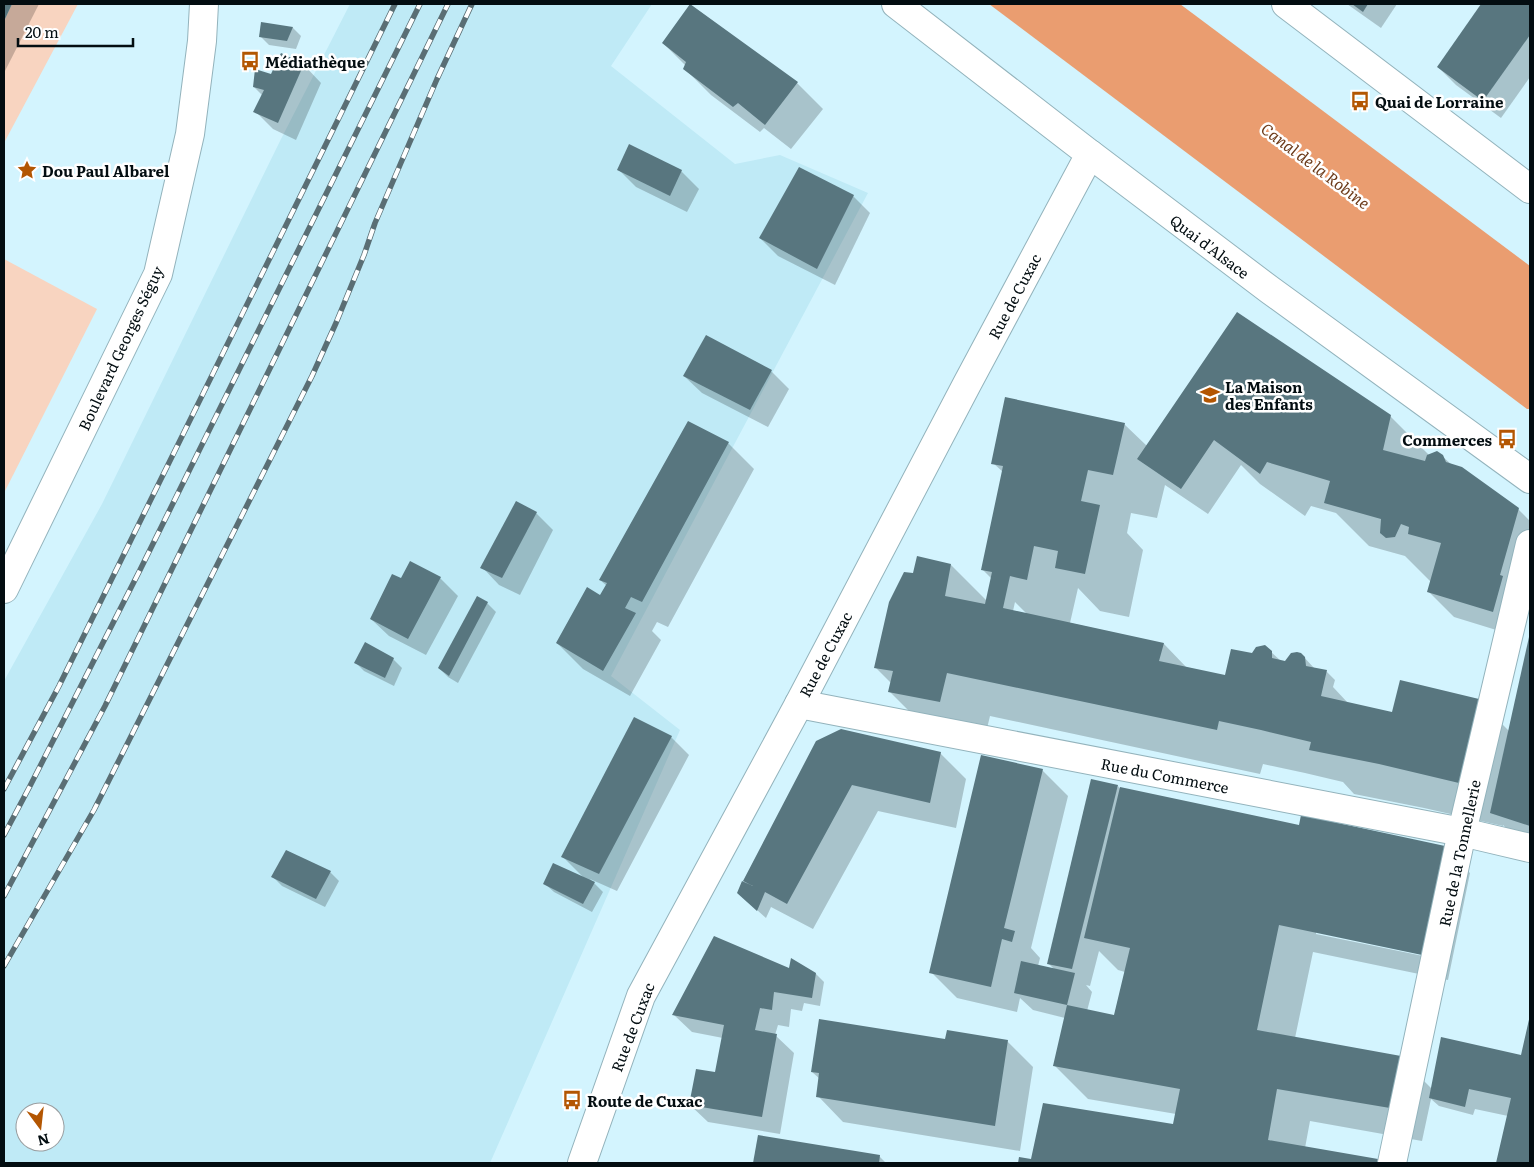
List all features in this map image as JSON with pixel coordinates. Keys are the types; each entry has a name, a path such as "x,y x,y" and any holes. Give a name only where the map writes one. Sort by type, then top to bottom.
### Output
{"street":[{"name":"Boulevard Georges Séguy","path":"4,589 158,274 190,134 202,41 204,4"},
{"name":"Quai d'Alsace","path":"896,4 1262,284 1530,480"},
{"path":"1288,4 1530,189"},
{"name":"Rue de Cuxac","path":"582,1163 641,996 795,712 962,392 1090,154"},
{"name":"Rue de la Tonnellerie","path":"1392,1163 1462,832 1530,544"},
{"name":"Rue du Commerce","path":"795,712 1462,832 1530,848"}],"shaded area":[{"path":"12,4 78,4 4,143 4,21"},
{"path":"350,4 652,4 611,66 735,164 780,155 868,193 611,676 680,730 490,1163 4,1163 4,681 102,504 281,139"},
{"path":"4,259 97,309 4,493"}],"water":[{"name":"Canal de la Robine","path":"989,4 1180,4 1530,266 1530,409 1527,409"}],"building":[{"path":"4,4 12,4 4,21"},
{"path":"690,4 798,82 765,125 738,103 733,107 683,69 686,62 662,43"},
{"path":"1352,4 1368,4 1363,12"},
{"path":"1481,4 1530,4 1530,35 1483,101 1437,67"},
{"path":"261,22 293,27 287,41 259,37"},
{"path":"281,53 304,64 278,123 253,112 264,90 253,87 255,69 271,74"},
{"path":"629,144 682,170 670,196 617,170"},
{"path":"799,167 854,195 817,269 759,238"},
{"path":"1237,312 1391,415 1383,450 1425,461 1427,455 1437,451 1443,455 1446,462 1462,467 1519,508 1500,575 1503,576 1493,612 1427,592 1441,543 1408,534 1409,527 1401,524 1395,537 1386,538 1380,533 1381,519 1324,503 1330,481 1267,462 1260,474 1214,440 1181,489 1137,459"},
{"path":"706,335 772,370 750,410 683,376"},
{"path":"1005,397 1125,423 1113,475 1088,470 1081,501 1100,505 1085,574 1055,568 1058,551 1034,546 1027,580 1010,576 1003,608 1164,643 1159,661 1225,675 1231,649 1252,653 1256,647 1265,645 1272,651 1272,658 1285,661 1291,653 1301,653 1305,657 1306,666 1327,670 1321,696 1392,712 1400,680 1479,699 1459,783 1309,750 1311,742 1261,730 1219,721 1217,730 947,673 940,702 888,692 893,671 874,668 889,602 904,572 913,573 917,556 951,564 945,596 985,604 992,572 981,570 1003,466 991,464"},
{"path":"688,421 729,442 642,602 631,597 625,608 636,613 603,671 556,643 587,587 600,595 607,583 599,580"},
{"path":"516,501 537,512 502,578 480,568"},
{"path":"410,561 441,577 408,639 370,619 392,574 401,578"},
{"path":"477,596 488,602 449,676 438,668"},
{"path":"1530,637 1530,826 1490,813"},
{"path":"365,642 394,658 385,678 354,663"},
{"path":"634,717 672,736 599,874 561,857"},
{"path":"841,729 941,752 930,803 852,785 787,904 765,892 757,911 737,893 742,881 753,886 743,881 816,741"},
{"path":"981,755 1043,769 1004,928 1015,931 1012,942 1002,939 991,987 929,973"},
{"path":"1091,779 1118,785 1072,969 1047,964"},
{"path":"1120,787 1299,825 1301,815 1445,846 1422,955 1279,925 1257,1030 1401,1056 1390,1108 1277,1089 1268,1140 1378,1159 1377,1163 1018,1163 1019,1157 1031,1159 1043,1103 1173,1124 1180,1089 1053,1066 1067,1005 1114,1015 1130,948 1084,938"},
{"path":"286,850 331,871 316,899 271,877"},
{"path":"553,863 595,882 583,904 543,884"},
{"path":"714,936 789,968 791,958 816,973 812,998 774,992 772,1010 760,1008 755,1030 777,1034 762,1117 689,1105 696,1069 715,1072 724,1025 672,1015"},
{"path":"1021,961 1075,973 1067,1005 1014,993"},
{"path":"1530,1015 1530,1163 1496,1163 1511,1098 1469,1089 1465,1107 1429,1098 1441,1037 1521,1055"},
{"path":"819,1019 945,1039 947,1030 1008,1040 995,1126 816,1097 819,1073 811,1072"},
{"path":"758,1135 880,1155 879,1163 753,1163"}],"railway":[{"path":"4,789 59,686 395,4"},
{"path":"4,835 140,570 420,4"},
{"path":"4,896 105,706 448,4"},
{"path":"4,966 94,810 312,376 336,323 375,223 437,79 472,4"}],"place":[{"name":"Médiathèque","path":"250,61"},
{"name":"Quai de Lorraine","path":"1360,101"},
{"name":"Dou Paul Albarel","path":"27,170"},
{"name":"La Maison des Enfants","path":"1210,395"},
{"name":"Commerces","path":"1507,439"},
{"name":"Route de Cuxac","path":"572,1100"}]}
